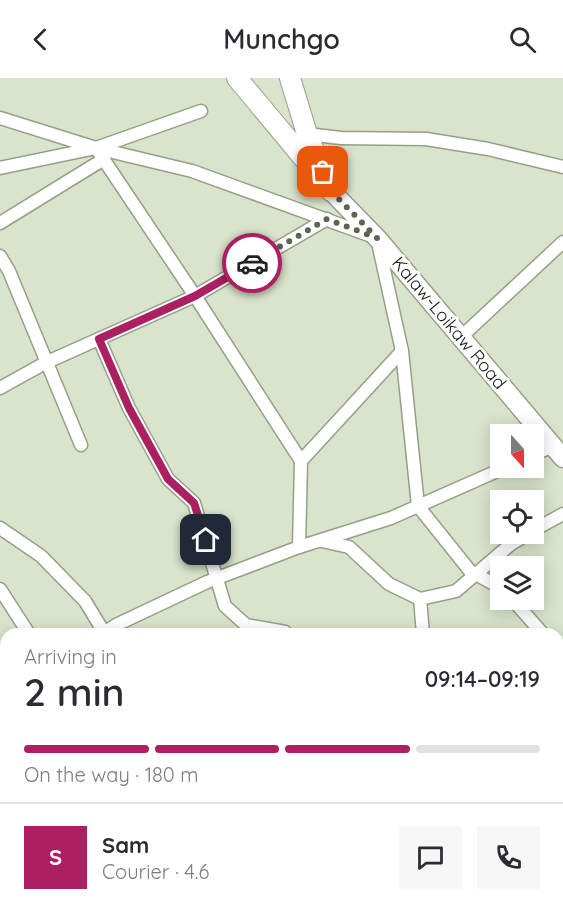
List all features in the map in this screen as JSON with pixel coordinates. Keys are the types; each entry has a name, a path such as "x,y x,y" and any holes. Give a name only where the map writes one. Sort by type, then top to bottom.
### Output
{"highway":[{"path":"237,78 331,191"},
{"path":"290,78 307,134 331,191"}],"main road":[{"name":"Kalaw-Loikaw Road","path":"331,191 377,238 558,452"}],"street":[{"path":"0,168 96,148 201,111"},
{"path":"0,118 96,148 192,171 377,238 402,351 418,506 470,572 490,582"},
{"path":"307,134 341,138 426,139 488,149 563,167"},
{"path":"96,148 302,461 299,547"},
{"path":"0,223 104,159"},
{"path":"0,388 45,363 195,296 327,219"},
{"path":"461,336 563,242"},
{"path":"0,256 9,271 45,363 81,445"},
{"path":"99,339 129,408 168,479 194,503 225,606 246,625 263,628"},
{"path":"302,461 402,351"},
{"path":"112,628 217,578 299,547 391,518 490,474"},
{"path":"544,525 563,514"},
{"path":"0,528 41,556 85,601 101,628"},
{"path":"321,540 348,547 389,584 420,599 456,591 511,544"},
{"path":"0,589 25,628"},
{"path":"420,599 422,628"},
{"path":"522,610 538,628"}],"way so far":[{"path":"252,263 327,219 377,238 331,191 323,172"}],"route":[{"path":"206,540 194,503 168,479 129,408 99,339 195,296 252,263"}]}
